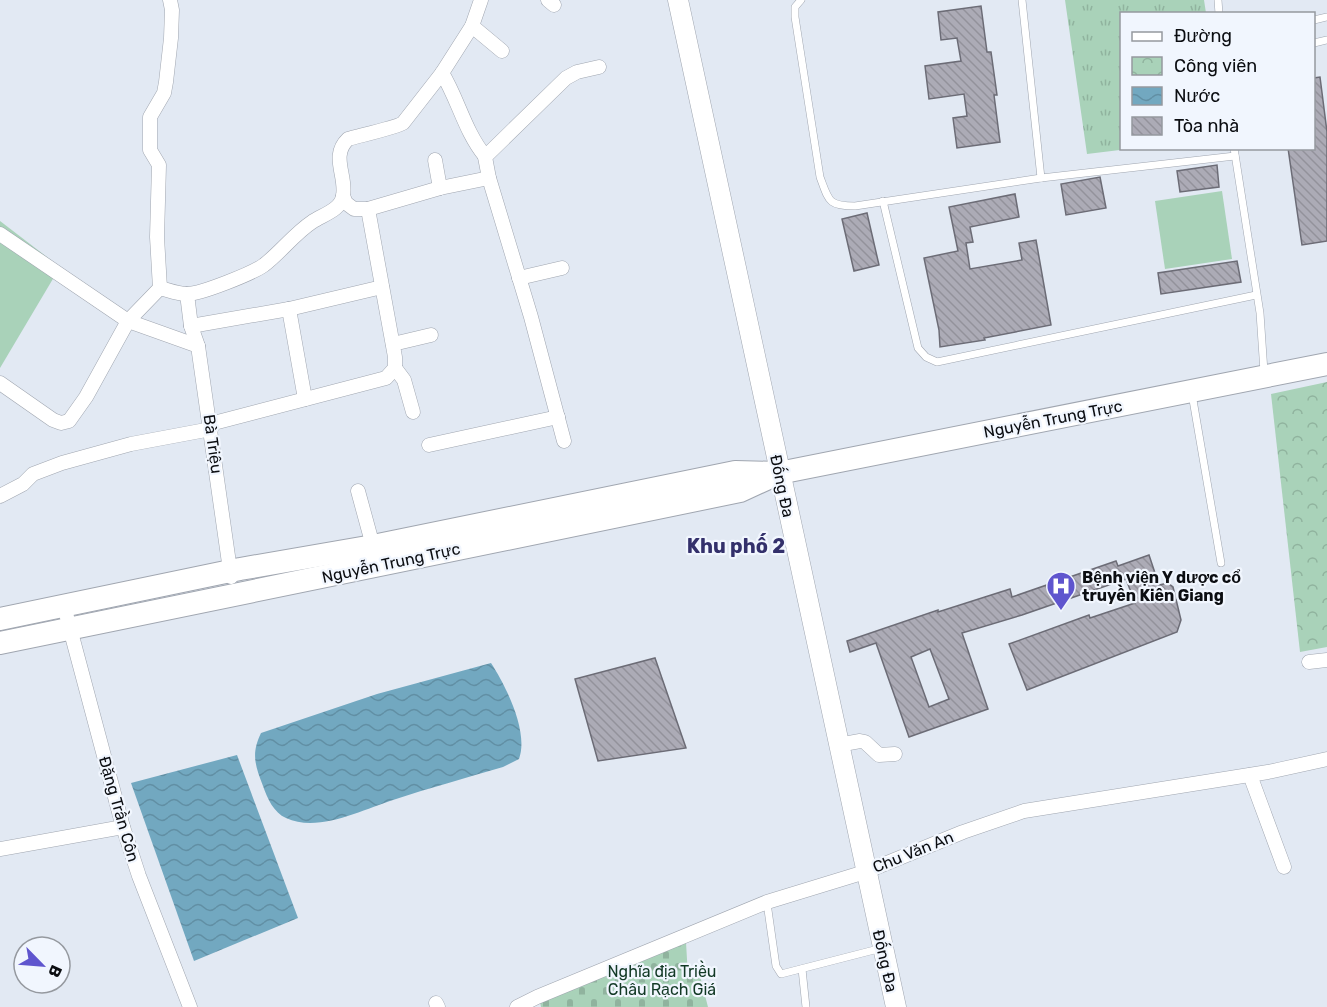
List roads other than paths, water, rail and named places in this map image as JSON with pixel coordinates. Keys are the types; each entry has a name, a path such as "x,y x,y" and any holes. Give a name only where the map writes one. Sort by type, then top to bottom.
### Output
{"main road":[{"name":"Nguyễn Trung Trực","path":"0,619 735,472 779,473 1327,364"},
{"name":"Nguyễn Trung Trực","path":"0,643 740,491 779,473"}],"street":[{"path":"0,383 53,420 61,423 69,421 86,397 128,321 160,288 157,237 159,165 150,150 150,117 164,93 166,82 171,38 170,0"},
{"path":"481,0 472,26 442,73 399,126 348,139 341,148 340,165 343,196 346,203 354,208 368,209 440,188 489,178"},
{"name":"Đống Đa","path":"678,0 896,1007"},
{"path":"472,26 502,51"},
{"path":"485,156 566,78 577,72 599,67"},
{"path":"442,73 451,87 478,147 485,156 489,178 564,441"},
{"path":"435,160 440,188"},
{"path":"160,288 187,294 231,280 263,266 311,222 337,207 343,196"},
{"path":"368,209 393,344 395,368 405,380 413,412"},
{"path":"0,234 128,321 198,346"},
{"path":"519,278 562,268"},
{"path":"191,326 289,309 382,287"},
{"name":"Bà Triệu","path":"187,294 191,326 198,346 234,595"},
{"path":"289,309 305,399"},
{"path":"393,344 431,335"},
{"path":"0,496 23,484 33,474 62,463 131,444 210,427 386,378 395,368"},
{"path":"429,445 558,417"},
{"path":"358,491 373,546"},
{"name":"Đặng Trần Côn","path":"64,606 123,827 139,876 190,1007"},
{"path":"1309,662 1327,660"},
{"path":"838,745 860,741 870,744 879,754 896,754"},
{"name":"Chu Văn An","path":"517,1007 548,992 767,902 865,872 963,832 1024,811 1250,775 1327,759"},
{"path":"1250,775 1284,867"},
{"path":"0,849 123,827"}],"lane":[{"path":"801,0 795,7 795,16 820,177 829,201 836,206 1235,152 1256,295 1264,377"},
{"path":"1022,0 1041,178"},
{"path":"883,201 918,348 926,357 937,362 1256,295"},
{"path":"1191,392 1221,563"},
{"path":"767,902 776,966 781,974 882,948"},
{"path":"802,969 806,1007"}],"water":[{"path":"491,663 509,696 518,723 521,736 519,759 503,767 326,822 299,822 286,818 271,805 255,760 256,747 261,733 377,694"},
{"path":"237,755 298,918 194,961 131,783"}],"place":[{"name":"Bệnh viện Y dược cổ truyền Kiên Giang","path":"1061,612"}],"district":[{"name":"Khu phố 2","path":"736,546"}],"park label":[{"name":"Nghĩa địa Triều Châu Rạch Giá","path":"662,980"}]}
